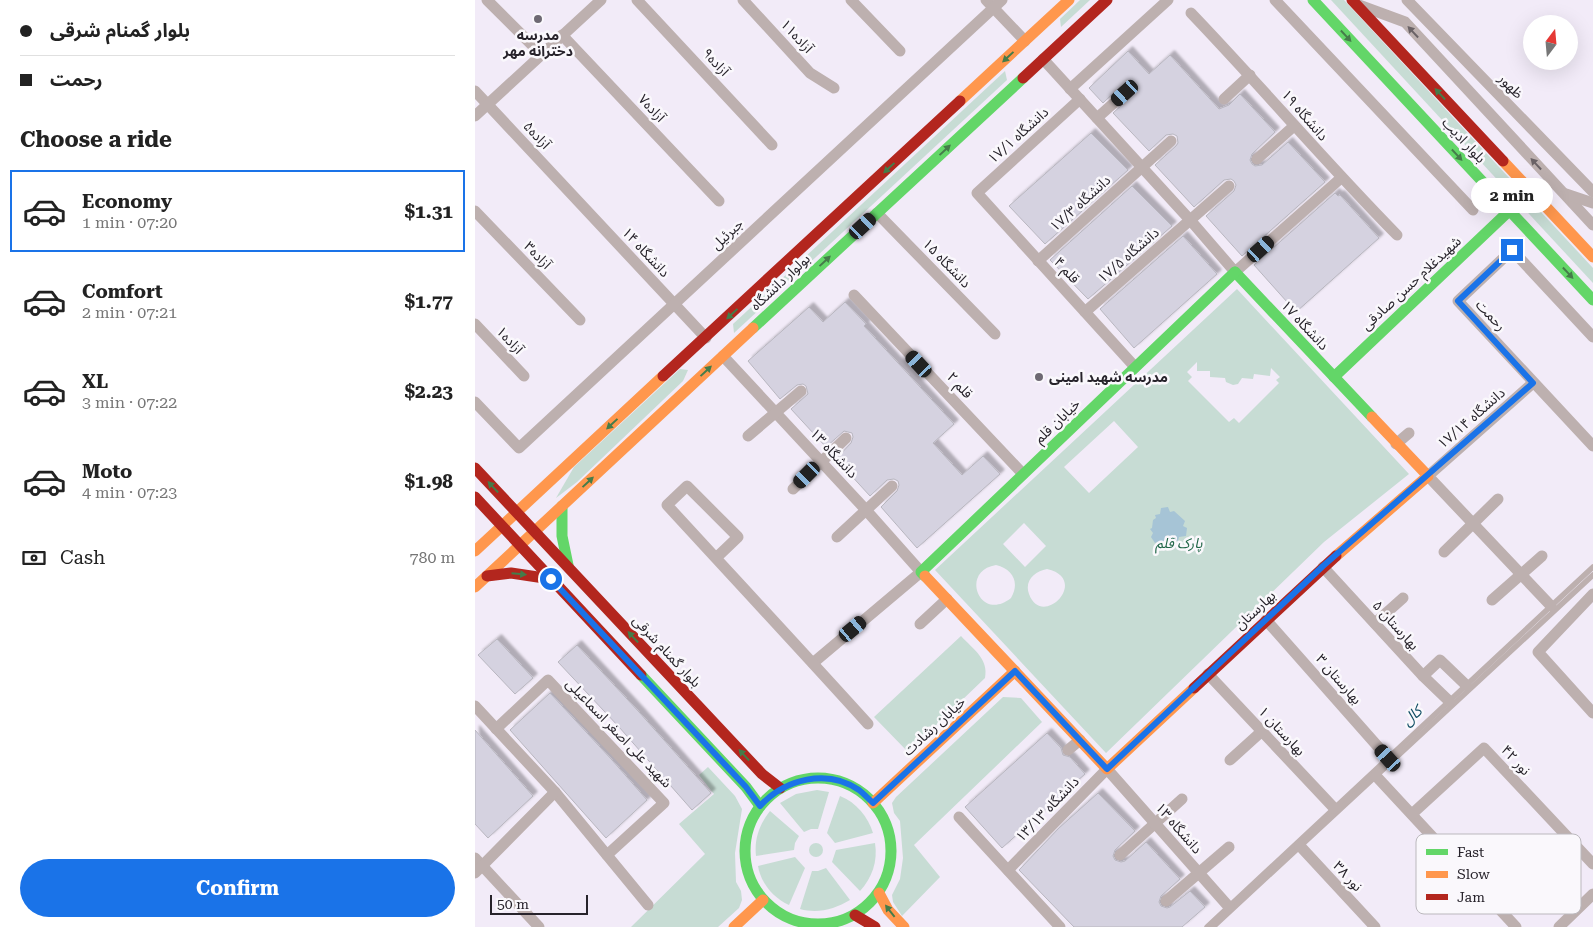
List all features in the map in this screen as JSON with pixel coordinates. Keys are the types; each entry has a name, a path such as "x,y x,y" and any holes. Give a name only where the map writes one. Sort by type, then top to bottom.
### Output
{"main road":[{"name":"بولوار دانشگاه","path":"475,551 1069,0"},
{"name":"بولوار دانشگاه","path":"475,587 1107,0"},
{"name":"بلوار ادیب","path":"1313,0 1593,300"},
{"name":"بلوار ادیب","path":"1354,2 1593,258"},
{"name":"شهیدغلام حسن صادقی","path":"1334,377 1509,211"},
{"name":"دانشگاه ۱۷","path":"1235,272 1428,476"},
{"name":"خیابان قلم","path":"921,572 1235,272"},
{"name":"بلوار گمنام شرقی","path":"475,468 762,774 780,788"},
{"name":"بهارستان","path":"1107,769 1323,566 1428,476"},
{"path":"475,497 746,787 760,806"},
{"path":"562,506 562,544 569,569"},
{"path":"921,572 1107,769"},
{"path":"487,576 511,573 551,579"},
{"name":"خیابان رشادت","path":"873,803 1015,671"},
{"path":"819,778 839,781 858,790 873,803 884,819 890,838 891,857 887,876 879,893 868,905 855,915 832,924 806,924 783,916 763,900 751,883 745,864 745,843 750,823 760,806 780,788 798,780 819,778"},
{"path":"879,893 888,910 904,927"},
{"path":"734,927 763,900"},
{"path":"855,915 875,927"}],"street":[{"path":"487,0 541,55"},
{"path":"475,116 601,0"},
{"name":"آزاده۹","path":"637,0 772,145"},
{"name":"آزاده۱۱","path":"743,0 810,73 833,88"},
{"path":"851,0 900,51"},
{"path":"1070,89 1168,0"},
{"path":"1275,0 1473,210"},
{"name":"ظهور","path":"1407,0 1593,192"},
{"path":"1354,2 1405,22 1593,225"},
{"path":"994,3 1025,41"},
{"name":"جبرئیل","path":"475,402 519,448 994,3"},
{"name":"دانشگاه ۱۹","path":"1191,13 1250,75 1341,178 1397,235"},
{"name":"آزاده۷","path":"563,35 719,200"},
{"name":"دانشگاه ۱۷","path":"1043,60 1191,221 1235,272"},
{"path":"1224,99 1250,75"},
{"name":"آزاده۵","path":"475,90 564,186"},
{"path":"1097,118 1125,93"},
{"name":"دانشگاه ۱۷/۱","path":"977,193 1080,100"},
{"path":"1257,159 1294,126"},
{"name":"دانشگاه ۱۷/۳","path":"1038,261 1171,141"},
{"path":"1235,272 1341,178"},
{"name":"دانشگاه ۱۴","path":"564,186 706,338"},
{"name":"دانشگاه ۱۷/۵","path":"1085,312 1229,186"},
{"path":"1563,192 1593,203"},
{"name":"قلم ۴","path":"977,193 1135,367"},
{"name":"آزاده۳","path":"475,211 580,320"},
{"name":"دانشگاه ۱۵","path":"877,213 995,334"},
{"name":"رحمت","path":"1593,337 1512,250 1458,301 1593,446"},
{"path":"1263,302 1272,294"},
{"name":"قلم ۲","path":"854,295 1023,474"},
{"name":"آزاده۱","path":"475,324 524,376"},
{"name":"دانشگاه ۱۳","path":"723,356 867,510 921,572"},
{"name":"دانشگاه ۱۷/۱۴","path":"1428,476 1533,383"},
{"path":"748,436 801,391"},
{"path":"1396,444 1409,433"},
{"path":"793,489 846,438"},
{"name":"دانشگاه ۱۷","path":"1428,476 1551,606"},
{"path":"716,558 738,537 687,486 667,505 869,724"},
{"path":"837,537 892,486"},
{"path":"1444,552 1499,499"},
{"path":"1492,600 1542,556"},
{"name":"بهارستان ۵","path":"1323,566 1423,676 1449,701"},
{"path":"813,663 921,572"},
{"path":"1593,594 1538,652 1593,713"},
{"path":"1375,624 1403,598"},
{"path":"920,624 947,599"},
{"name":"بهارستان ۳","path":"1266,620 1388,758"},
{"path":"1423,676 1441,660 1466,685"},
{"name":"بهارستان ۱","path":"1208,674 1334,808"},
{"name":"شهید علی اصغر اسماعیلی","path":"496,729 548,680 665,803 607,856"},
{"path":"475,706 555,792 648,905"},
{"path":"1229,760 1261,732"},
{"path":"1069,750 1080,740"},
{"name":"نور ۴۲","path":"1412,814 1484,748 1565,834"},
{"name":"دانشگاه ۱۳","path":"1107,769 1229,907"},
{"name":"دانشگاه ۱۳/۱۳","path":"1008,870 1107,769"},
{"path":"1376,776 1430,834"},
{"path":"539,927 477,866 555,792"},
{"path":"1120,855 1182,799"},
{"path":"959,817 1060,927"},
{"name":"نور ۳۸","path":"1300,846 1375,927"},
{"path":"1167,901 1229,847"},
{"name":"نور ۴۲","path":"1581,851 1593,864"},
{"path":"1581,906 1593,894"},
{"path":"1504,914 1516,927"},
{"path":"1559,927 1572,914"}],"lane":[{"path":"1207,927 1593,567"},
{"path":"1213,927 1593,575"}],"green space":[{"path":"1080,0 1090,0 1061,27 1060,19"},
{"path":"1331,0 1344,0 1593,268 1593,283"},
{"path":"1005,71 1007,80 734,333 733,324"},
{"name":"پارک قلم","path":"1237,289 1409,474 1324,542 1106,753 935,570","holes":["1197,362 1197,371 1210,371 1210,377 1225,378 1226,382 1233,385 1238,384 1242,378 1253,379 1254,374 1270,376 1271,368 1280,377 1276,380 1279,383 1239,423 1234,418 1229,422 1188,381 1192,377 1187,372","1114,421 1138,447 1089,493 1064,467","1024,523 1046,546 1025,567 1003,544","996,565 1007,570 1011,573 1015,582 1011,598 1000,604 990,604 983,600 978,593 976,585 978,576 985,569","1047,569 1059,574 1065,582 1064,591 1052,605 1043,607 1035,604 1029,594 1029,581 1038,572"]},
{"path":"680,369 688,370 683,381 577,482 556,498 574,467"},
{"path":"961,636 975,650 985,665 985,678 908,752 874,717"},
{"path":"1003,697 1021,698 1042,722 914,845 940,877 902,916 893,902 892,895 900,879 903,858 900,821 894,813 892,803 896,797"},
{"path":"708,767 735,796 742,809 735,853 736,882 741,891 742,900 739,908 718,927 631,927 705,854 679,824 714,794 699,775"},
{"path":"817,790 829,792 818,829 804,832 780,803 796,794"},
{"path":"840,796 851,802 861,811 873,833 835,843 827,833"},
{"path":"770,811 799,836 794,850 756,856 756,843 759,832 763,821"},
{"path":"813,843 819,843 823,850 819,857 813,857 809,853 809,847"},
{"path":"875,843 875,863 868,881 860,891 832,862 836,850"},
{"path":"795,857 805,868 789,905 769,890 762,879 758,866"},
{"path":"826,868 850,900 826,910 800,909 812,871"}],"water":[{"path":"1168,507 1170,512 1174,511 1185,521 1183,526 1187,528 1186,536 1179,537 1178,541 1176,540 1173,543 1163,544 1160,541 1155,543 1151,537 1153,533 1150,529 1152,528 1153,520 1156,518 1155,515 1160,514 1161,508"}],"building":[{"path":"1128,51 1149,74 1170,55 1219,109 1229,105 1240,94 1275,132 1252,154 1250,160 1252,164 1255,166 1262,165 1288,142 1325,182 1242,256 1206,216 1234,191 1236,185 1234,181 1231,179 1224,180 1194,207 1155,165 1176,146 1178,143 1177,136 1173,134 1166,135 1149,151 1113,113 1132,96 1130,88 1127,86 1120,87 1103,103 1089,88"},
{"path":"1091,133 1128,170 1045,244 1009,206"},
{"path":"1132,186 1172,226 1088,299 1050,260"},
{"path":"1335,193 1338,196 1340,195 1379,238 1296,312 1254,265"},
{"path":"1183,236 1217,274 1134,348 1100,309"},
{"path":"845,302 866,324 864,326 954,424 933,443 962,475 983,456 1000,474 917,548 881,507 897,491 898,481 894,479 887,480 870,496 836,459 851,443 852,433 844,431 826,447 791,409 808,394 806,386 803,384 797,385 780,399 748,361 809,307 823,322"},
{"path":"497,639 533,678 515,694 478,655"},
{"path":"577,645 711,793 692,810 619,727 558,662"},
{"path":"550,693 647,800 606,838 510,730"},
{"path":"475,730 533,796 488,838 475,824"},
{"path":"1047,733 1061,748 1063,755 1070,757 1085,774 1002,848 965,807"},
{"path":"1098,793 1135,831 1115,850 1113,856 1115,860 1125,861 1146,842 1180,879 1161,896 1159,902 1161,906 1170,907 1190,891 1205,907 1182,927 1074,927 1019,870 1059,828"}],"traffic: fast":[{"path":"1313,0 1593,300"},
{"path":"753,328 1023,78"},
{"path":"1334,377 1509,211"},
{"path":"1235,272 1372,417"},
{"path":"925,576 921,572 1235,272"},
{"path":"562,506 562,536 568,565"},
{"path":"641,675 746,787 760,806"},
{"path":"818,778 846,783 870,799 886,823 891,851 886,879 870,903 846,919 818,924 790,919 766,903 750,879 745,851 750,823 766,799 790,783 818,778"}],"traffic: slow":[{"path":"960,101 1069,0"},
{"path":"1503,161 1593,257"},
{"path":"475,587 753,328"},
{"path":"475,551 663,376"},
{"path":"1336,556 1428,476 1372,417"},
{"path":"925,576 1107,769 1194,688"},
{"path":"873,803 1015,671"},
{"path":"879,893 888,910 904,927"},
{"path":"734,927 763,900"}],"traffic: jam":[{"path":"1023,78 1107,0"},
{"path":"1352,0 1503,161"},
{"path":"663,376 960,101"},
{"path":"475,468 762,774 780,788"},
{"path":"475,497 641,675"},
{"path":"1194,688 1336,556"},
{"path":"487,576 511,573 551,579"},
{"path":"855,915 875,927"}],"place":[{"name":"مدرسه دخترانه مهر","path":"538,19"},
{"name":"مدرسه شهید امینی","path":"1039,377"}],"route":[{"path":"551,579 746,787 760,806 780,788 798,780 819,778 839,781 848,785 858,790 873,803 1015,671 1107,769 1323,566 1533,383 1458,301 1512,250"}],"water label":[{"name":"کال","path":"1412,716"}]}
